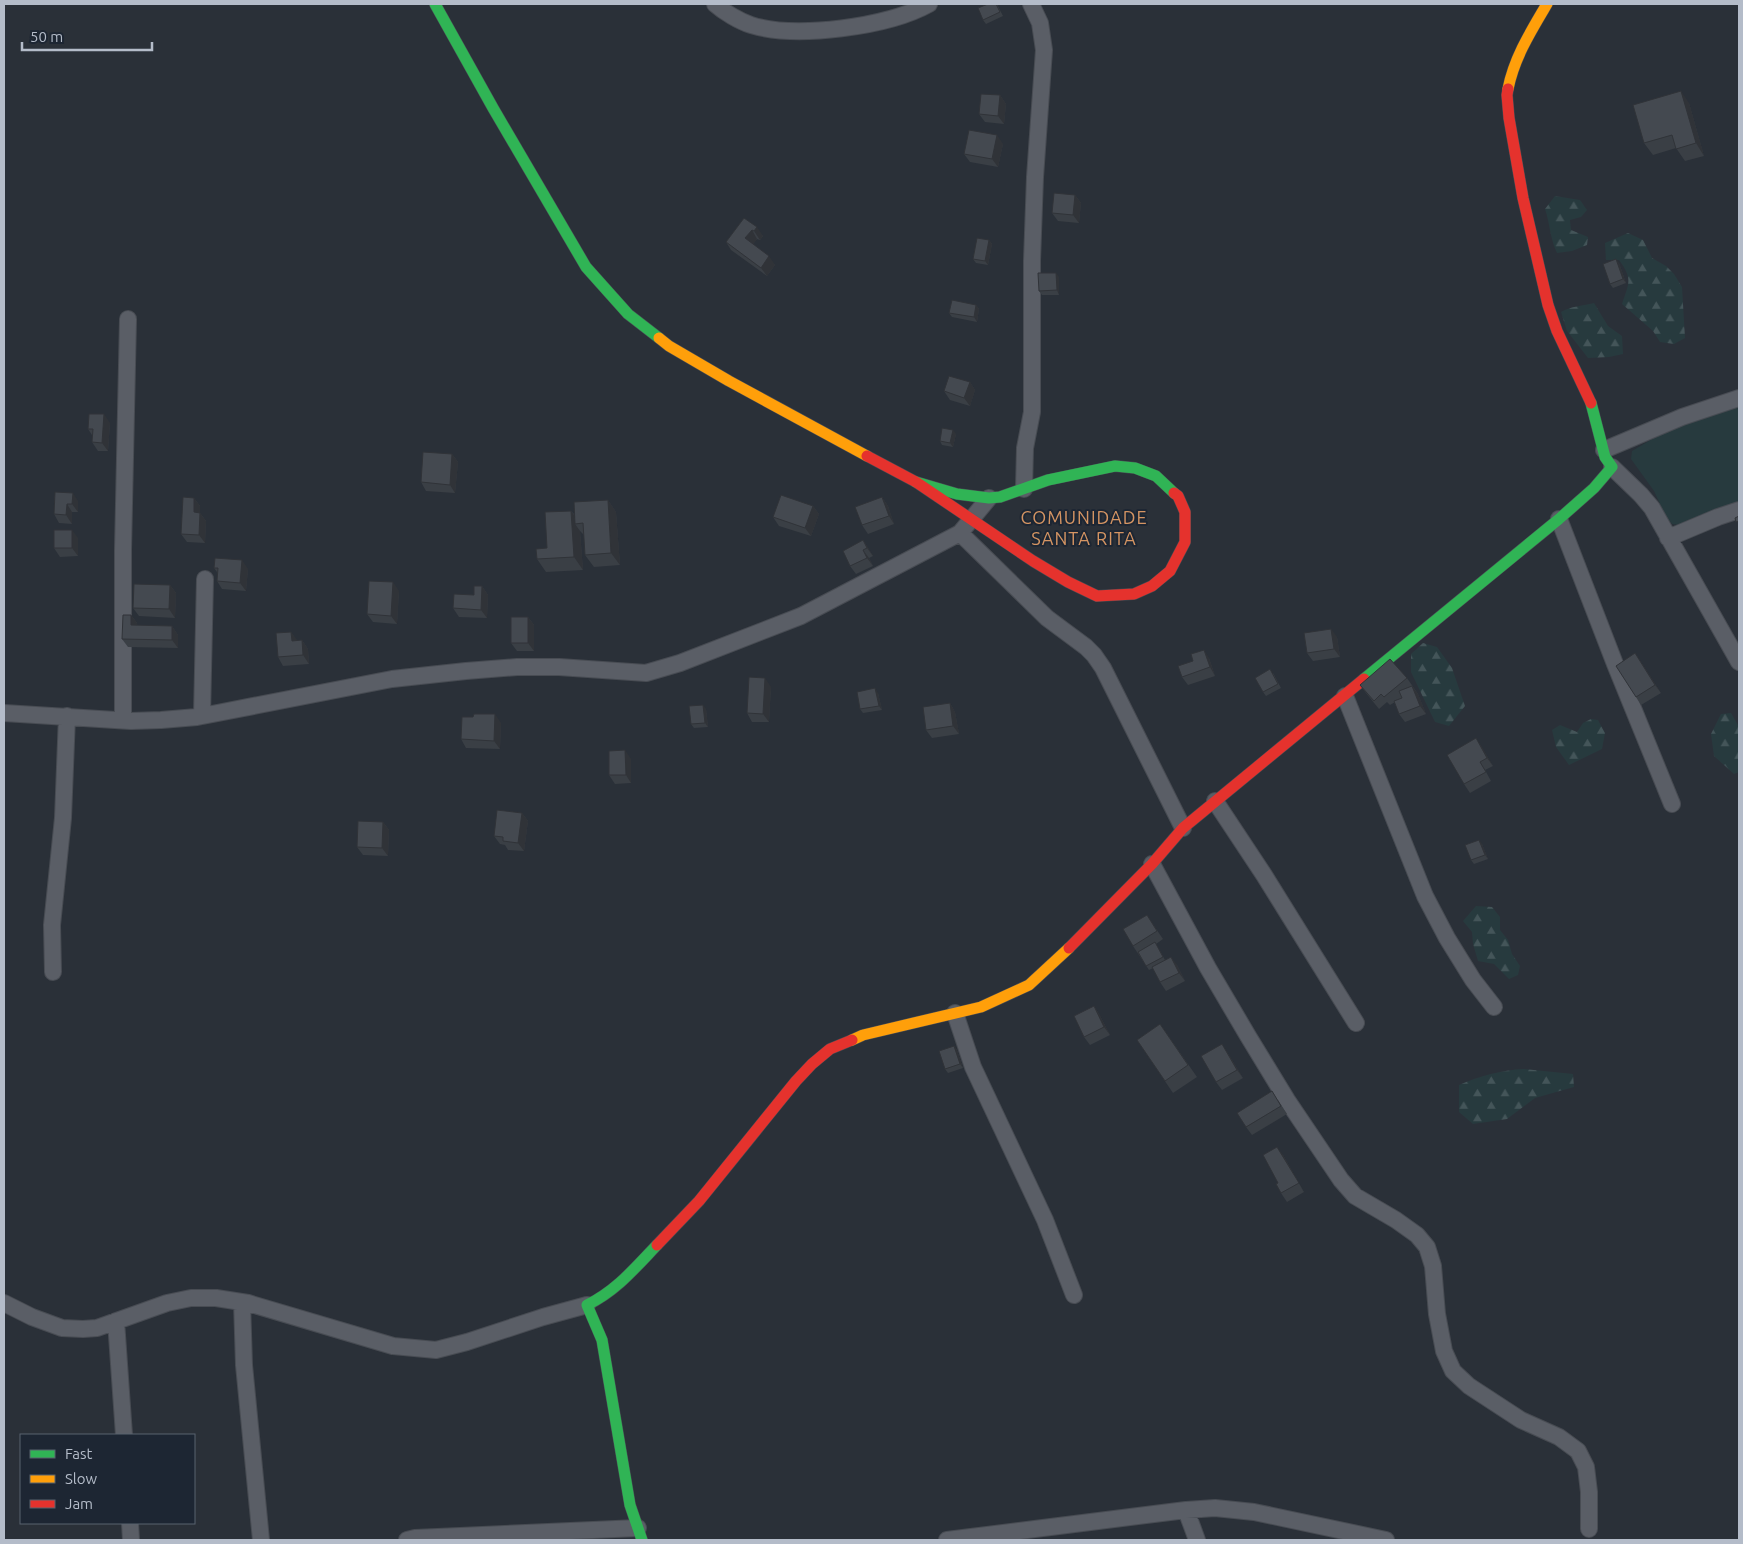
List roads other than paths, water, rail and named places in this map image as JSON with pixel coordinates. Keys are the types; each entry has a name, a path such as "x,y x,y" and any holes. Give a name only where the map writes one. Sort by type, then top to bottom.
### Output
{"street":[{"path":"435,4 586,267 628,314 669,346 729,381 916,482 1033,561 1068,582 1097,596 1134,594 1152,586 1170,571 1185,542 1185,512 1178,496 1156,476 1135,468 1115,466 1083,472 1048,480 1000,498 957,494 916,482"},
{"path":"715,4 749,25 778,30 810,31 876,23 917,10 929,4"},
{"path":"1024,489 1025,448 1032,412 1032,261 1035,177 1044,50 1040,23 1031,4"},
{"path":"1547,4 1528,36 1510,75 1507,95 1509,118 1522,190 1548,305 1557,330 1591,403 1605,457 1612,467 1652,508 1737,652"},
{"path":"123,720 123,550 128,318"},
{"path":"1604,450 1682,416 1739,398"},
{"path":"4,1303 32,1317 62,1328 90,1328 167,1303 191,1298 216,1298 242,1302 393,1346 436,1350 467,1342 543,1316 587,1306 618,1286 699,1201 796,1081 830,1049 863,1034 981,1007 1029,985 1050,967 1152,864 1183,828 1559,518 1594,488 1612,467"},
{"path":"4,713 123,720 161,720 202,716 392,679 466,671 518,667 559,667 646,673 680,663 801,616 960,533 989,498"},
{"path":"1668,538 1739,510"},
{"path":"1559,518 1615,664 1672,804"},
{"path":"960,533 1047,618 1094,655 1103,668 1183,828"},
{"path":"202,716 206,579"},
{"path":"1344,696 1425,896 1446,938 1473,980 1494,1007"},
{"path":"53,972 52,925 63,818 67,716"},
{"path":"1215,801 1264,875 1356,1023"},
{"path":"1152,864 1243,1028 1287,1100 1341,1180 1355,1196 1396,1220 1417,1235 1427,1247 1433,1266 1437,1314 1444,1351 1453,1371 1469,1386 1521,1420 1559,1437 1578,1451 1586,1467 1589,1492 1589,1529"},
{"path":"955,1013 973,1067 1045,1220 1074,1295"},
{"path":"242,1302 244,1364 261,1540"},
{"path":"407,1540 415,1538 640,1534 630,1505 602,1340 587,1306"},
{"path":"116,1321 124,1434"},
{"path":"947,1540 1186,1510 1224,1509 1254,1512 1386,1540"},
{"path":"1186,1510 1197,1540"},
{"path":"130,1524 131,1540"}],"district":[{"name":"COMUNIDADE SANTA RITA","path":"1084,528"}]}
